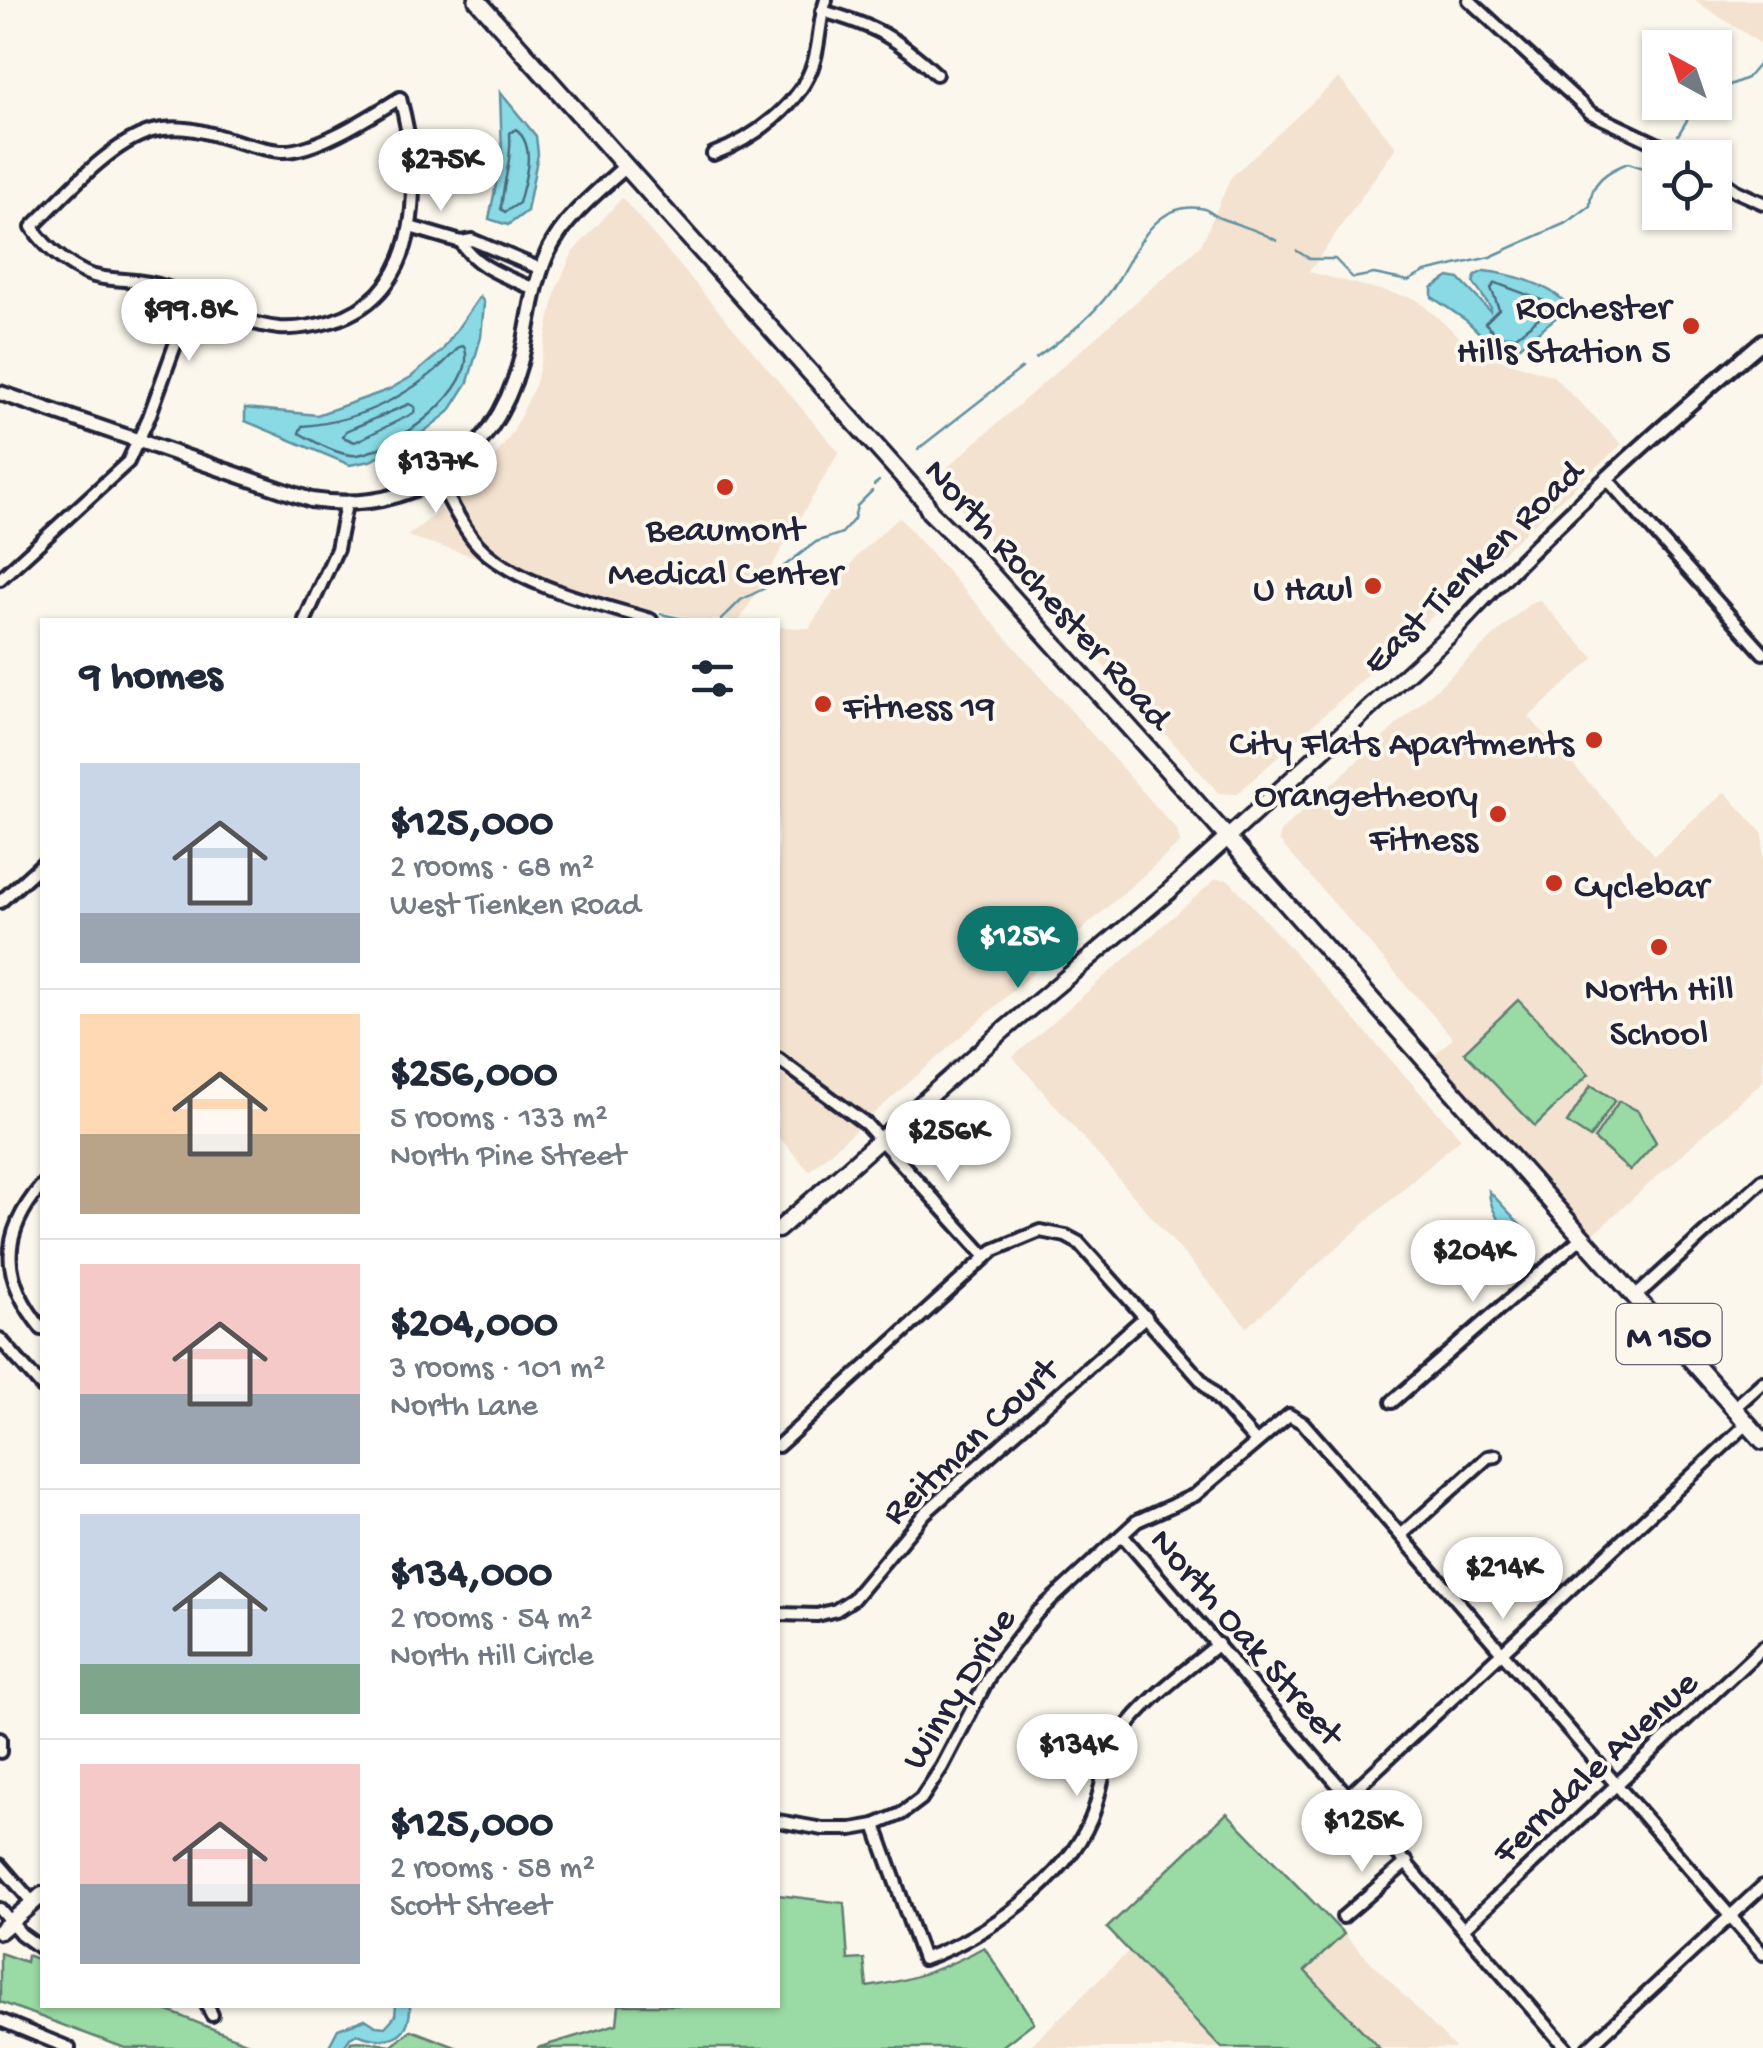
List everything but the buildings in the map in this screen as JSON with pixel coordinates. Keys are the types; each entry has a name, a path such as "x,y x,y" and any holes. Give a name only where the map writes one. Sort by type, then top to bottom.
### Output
{"main road":[{"name":"North Rochester Road","path":"478,0 924,500 930,512 973,554 1577,1233"},
{"name":"East Tienken Road","path":"780,1228 1227,838 1456,629"},
{"name":"M 150","path":"1577,1233 1763,1441"},
{"path":"5,1927 38,1899"}],"street":[{"path":"1468,0 1591,112 1649,140"},
{"path":"713,154 748,137 798,92 814,61 824,5 883,30 936,74"},
{"path":"400,98 410,148 410,227 404,254 391,279 364,306 340,318 280,328 192,298 153,283 88,275 45,243 32,226 109,156 154,131 181,129 291,151 326,138 400,98"},
{"path":"0,393 310,500 372,503 437,478 473,450 504,407 520,364 541,269 567,222 625,167"},
{"path":"1732,188 1763,203"},
{"path":"410,227 461,242 472,240 541,269"},
{"path":"461,242 484,266 534,289"},
{"path":"0,579 128,462 140,440 192,298"},
{"name":"East Tienken Road","path":"1456,629 1499,582 1607,479 1763,341"},
{"path":"437,478 469,533 491,556 534,581 629,617"},
{"path":"1607,479 1763,653"},
{"path":"306,618 337,550 346,504"},
{"path":"0,902 40,866"},
{"path":"780,1060 840,1102 880,1139 986,1257"},
{"path":"1635,1297 1763,1180"},
{"path":"40,1187 13,1217 6,1232 4,1260 6,1274 40,1327"},
{"path":"780,1444 986,1257 1007,1242 1040,1232 1066,1236 1098,1262 1256,1442"},
{"path":"1392,1402 1577,1233"},
{"name":"Reitman Court","path":"780,1614 818,1615 853,1599 925,1513 1146,1316"},
{"path":"0,1340 40,1385"},
{"path":"1734,1408 1763,1382"},
{"name":"Winry Drive","path":"780,1821 824,1829 876,1825 901,1814 920,1799 942,1768 990,1673 1016,1636 1055,1595 1138,1521 1203,1489 1289,1415 1296,1418 1401,1535"},
{"path":"1349,1796 1748,1423"},
{"path":"1496,1456 1488,1457 1401,1535 1763,1954"},
{"name":"North Oak Street","path":"1122,1535 1566,2048"},
{"path":"876,1825 923,1959 976,1936 996,1923 1066,1859 1092,1818 1106,1761 1124,1729 1218,1644"},
{"name":"Ferndale Avenue","path":"1464,1928 1763,1647"},
{"path":"0,1739 0,1752"},
{"path":"1342,1918 1407,1862"},
{"path":"0,1866 38,1899"},
{"path":"1588,2048 1763,1886"},
{"path":"0,1909 5,1927 40,1948"},
{"path":"0,2020 69,2048"}],"shaded area":[{"path":"1694,0 1763,0 1763,45"},
{"path":"1339,78 1396,147 1309,272 1416,299 1476,351 1553,376 1622,444 1237,794 1219,793 934,479 1201,245 1231,177"},
{"path":"622,198 839,452 741,618 696,618 646,609 407,536 471,488 512,434 536,383 556,290 573,252"},
{"path":"899,517 1177,830 1180,843 809,1171 780,1138 780,1074 793,1084 806,1068 780,1050 780,627 809,628 857,556"},
{"path":"1539,600 1594,658 1529,717 1655,855 1725,792 1763,834 1763,1081 1590,1237 1432,1057 1453,1038 1279,841 1280,832 1530,603"},
{"path":"1216,879 1229,880 1461,1138 1247,1327 1013,1057"},
{"path":"1344,1934 1455,2048 1379,2048 1305,1971"},
{"path":"1129,1951 1222,2048 1028,2048"}],"green space":[{"path":"1518,1000 1589,1074 1535,1126 1464,1052"},
{"path":"1591,1085 1615,1100 1590,1138 1567,1123"},
{"path":"1619,1101 1638,1111 1656,1142 1630,1171 1594,1139"},
{"path":"1227,1813 1344,1934 1305,1971 1379,2048 1222,2048 1107,1928"},
{"path":"780,1895 844,1903 848,1960 864,1959 867,1987 928,1973 984,1947 1034,2022 1000,2048 537,2048 617,2024 619,2008 780,2008"},
{"path":"0,1953 26,1962 27,1955 40,1960 40,2008 161,2008 261,2048 125,2048 0,2002"},
{"path":"411,2030 458,2048 348,2048 356,2041 392,2046"}],"water":[{"path":"500,92 536,136 538,154 527,211 508,225 489,219 502,155"},
{"path":"1484,271 1517,277 1549,290 1566,303 1563,312 1519,347 1494,347 1467,321 1432,297 1432,288 1449,277 1459,279 1490,311 1473,282"},
{"path":"480,296 484,303 481,337 468,382 449,412 413,440 370,461 350,465 245,421 245,408 317,415 388,390 442,351"},
{"path":"1489,1191 1533,1238 1532,1245 1525,1248 1506,1230 1496,1216"},
{"path":"396,2008 410,2008 406,2026 394,2037 377,2039 357,2034 343,2048 328,2048 338,2029 365,2019 385,2027 395,2016"}],"waterway":[{"path":"1732,84 1747,78 1763,59"},
{"path":"1678,135 1687,120"},
{"path":"1297,251 1310,259 1335,259 1353,278 1374,274 1408,281 1425,272 1490,257 1568,222 1590,206 1596,184 1607,174 1628,163 1642,167"},
{"path":"1036,358 1094,311 1144,236 1168,214 1182,208 1203,209 1277,241"},
{"path":"918,449 1022,368"},
{"path":"874,485 879,481"},
{"path":"723,618 741,600 771,585 783,567 816,542 842,533 854,519 857,506 872,491"},
{"path":"661,614 679,618"}],"place":[{"name":"Rochester Hills Station 5","path":"1691,326"},
{"name":"Beaumont Medical Center","path":"725,487"},
{"name":"U Haul","path":"1373,586"},
{"name":"Fitness 19","path":"823,704"},
{"name":"City Flats Apartments","path":"1594,740"},
{"name":"Orangetheory Fitness","path":"1498,814"},
{"name":"Cyclebar","path":"1554,883"},
{"name":"North Hill School","path":"1659,947"}]}
